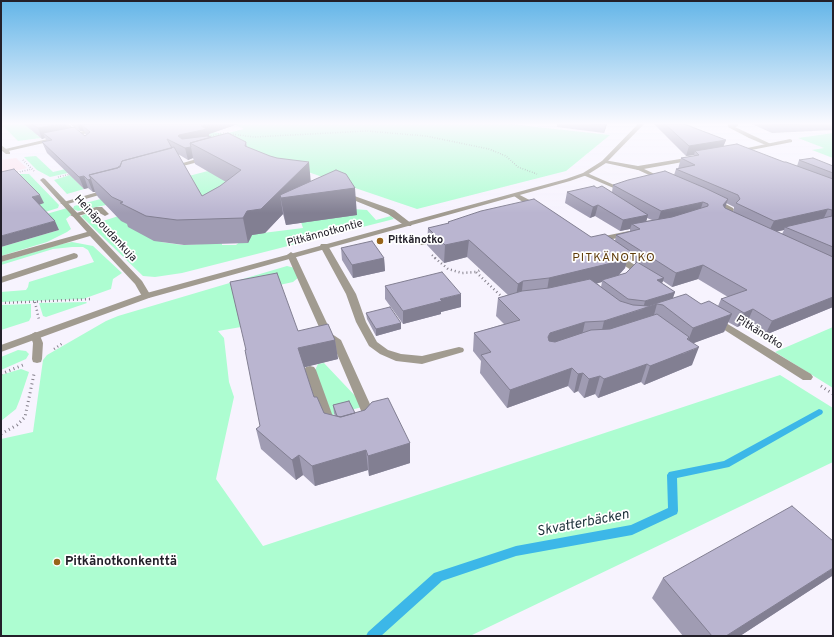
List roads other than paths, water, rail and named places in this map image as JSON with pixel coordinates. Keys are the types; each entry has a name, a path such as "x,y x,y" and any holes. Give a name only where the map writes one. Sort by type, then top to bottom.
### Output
{"street":[{"name":"Pitkännotkontie","path":"1,349 146,296 568,180 585,174 604,162 612,154"},
{"path":"742,154 750,156"},
{"path":"166,169 216,156"},
{"path":"604,162 638,168 699,157"},
{"path":"638,168 672,184"},
{"path":"585,174 621,188 608,192"},
{"name":"Heinäpoudankuja","path":"43,180 139,283 146,296"},
{"path":"64,203 117,189"},
{"path":"337,191 391,212 408,224"},
{"path":"516,195 541,210 522,212"},
{"path":"704,197 730,210 724,217 736,223"},
{"path":"74,214 96,209 99,209 105,214"},
{"path":"639,231 591,240 651,280"},
{"path":"1,259 91,233"},
{"path":"421,243 450,233"},
{"path":"324,246 351,294 361,322 373,344 384,352 400,358 422,360 459,350"},
{"path":"291,255 328,336 336,340 368,413 367,420 362,426 355,428"},
{"path":"1,280 74,256"},
{"path":"625,276 633,268"},
{"name":"Pitkänotko","path":"708,315 807,377"},
{"path":"35,336 38,343 37,359"},
{"path":"310,370 332,429 342,431"}],"waterway":[{"name":"Skvatterbäcken","path":"372,636 438,577 516,551 632,530 673,511 672,475 726,464 819,412"}],"place":[{"name":"Pitkänotko","path":"380,241"},
{"name":"Pitkänotkonkenttä","path":"57,562"}],"district":[{"name":"PITKÄNOTKO","path":"614,259"}]}
